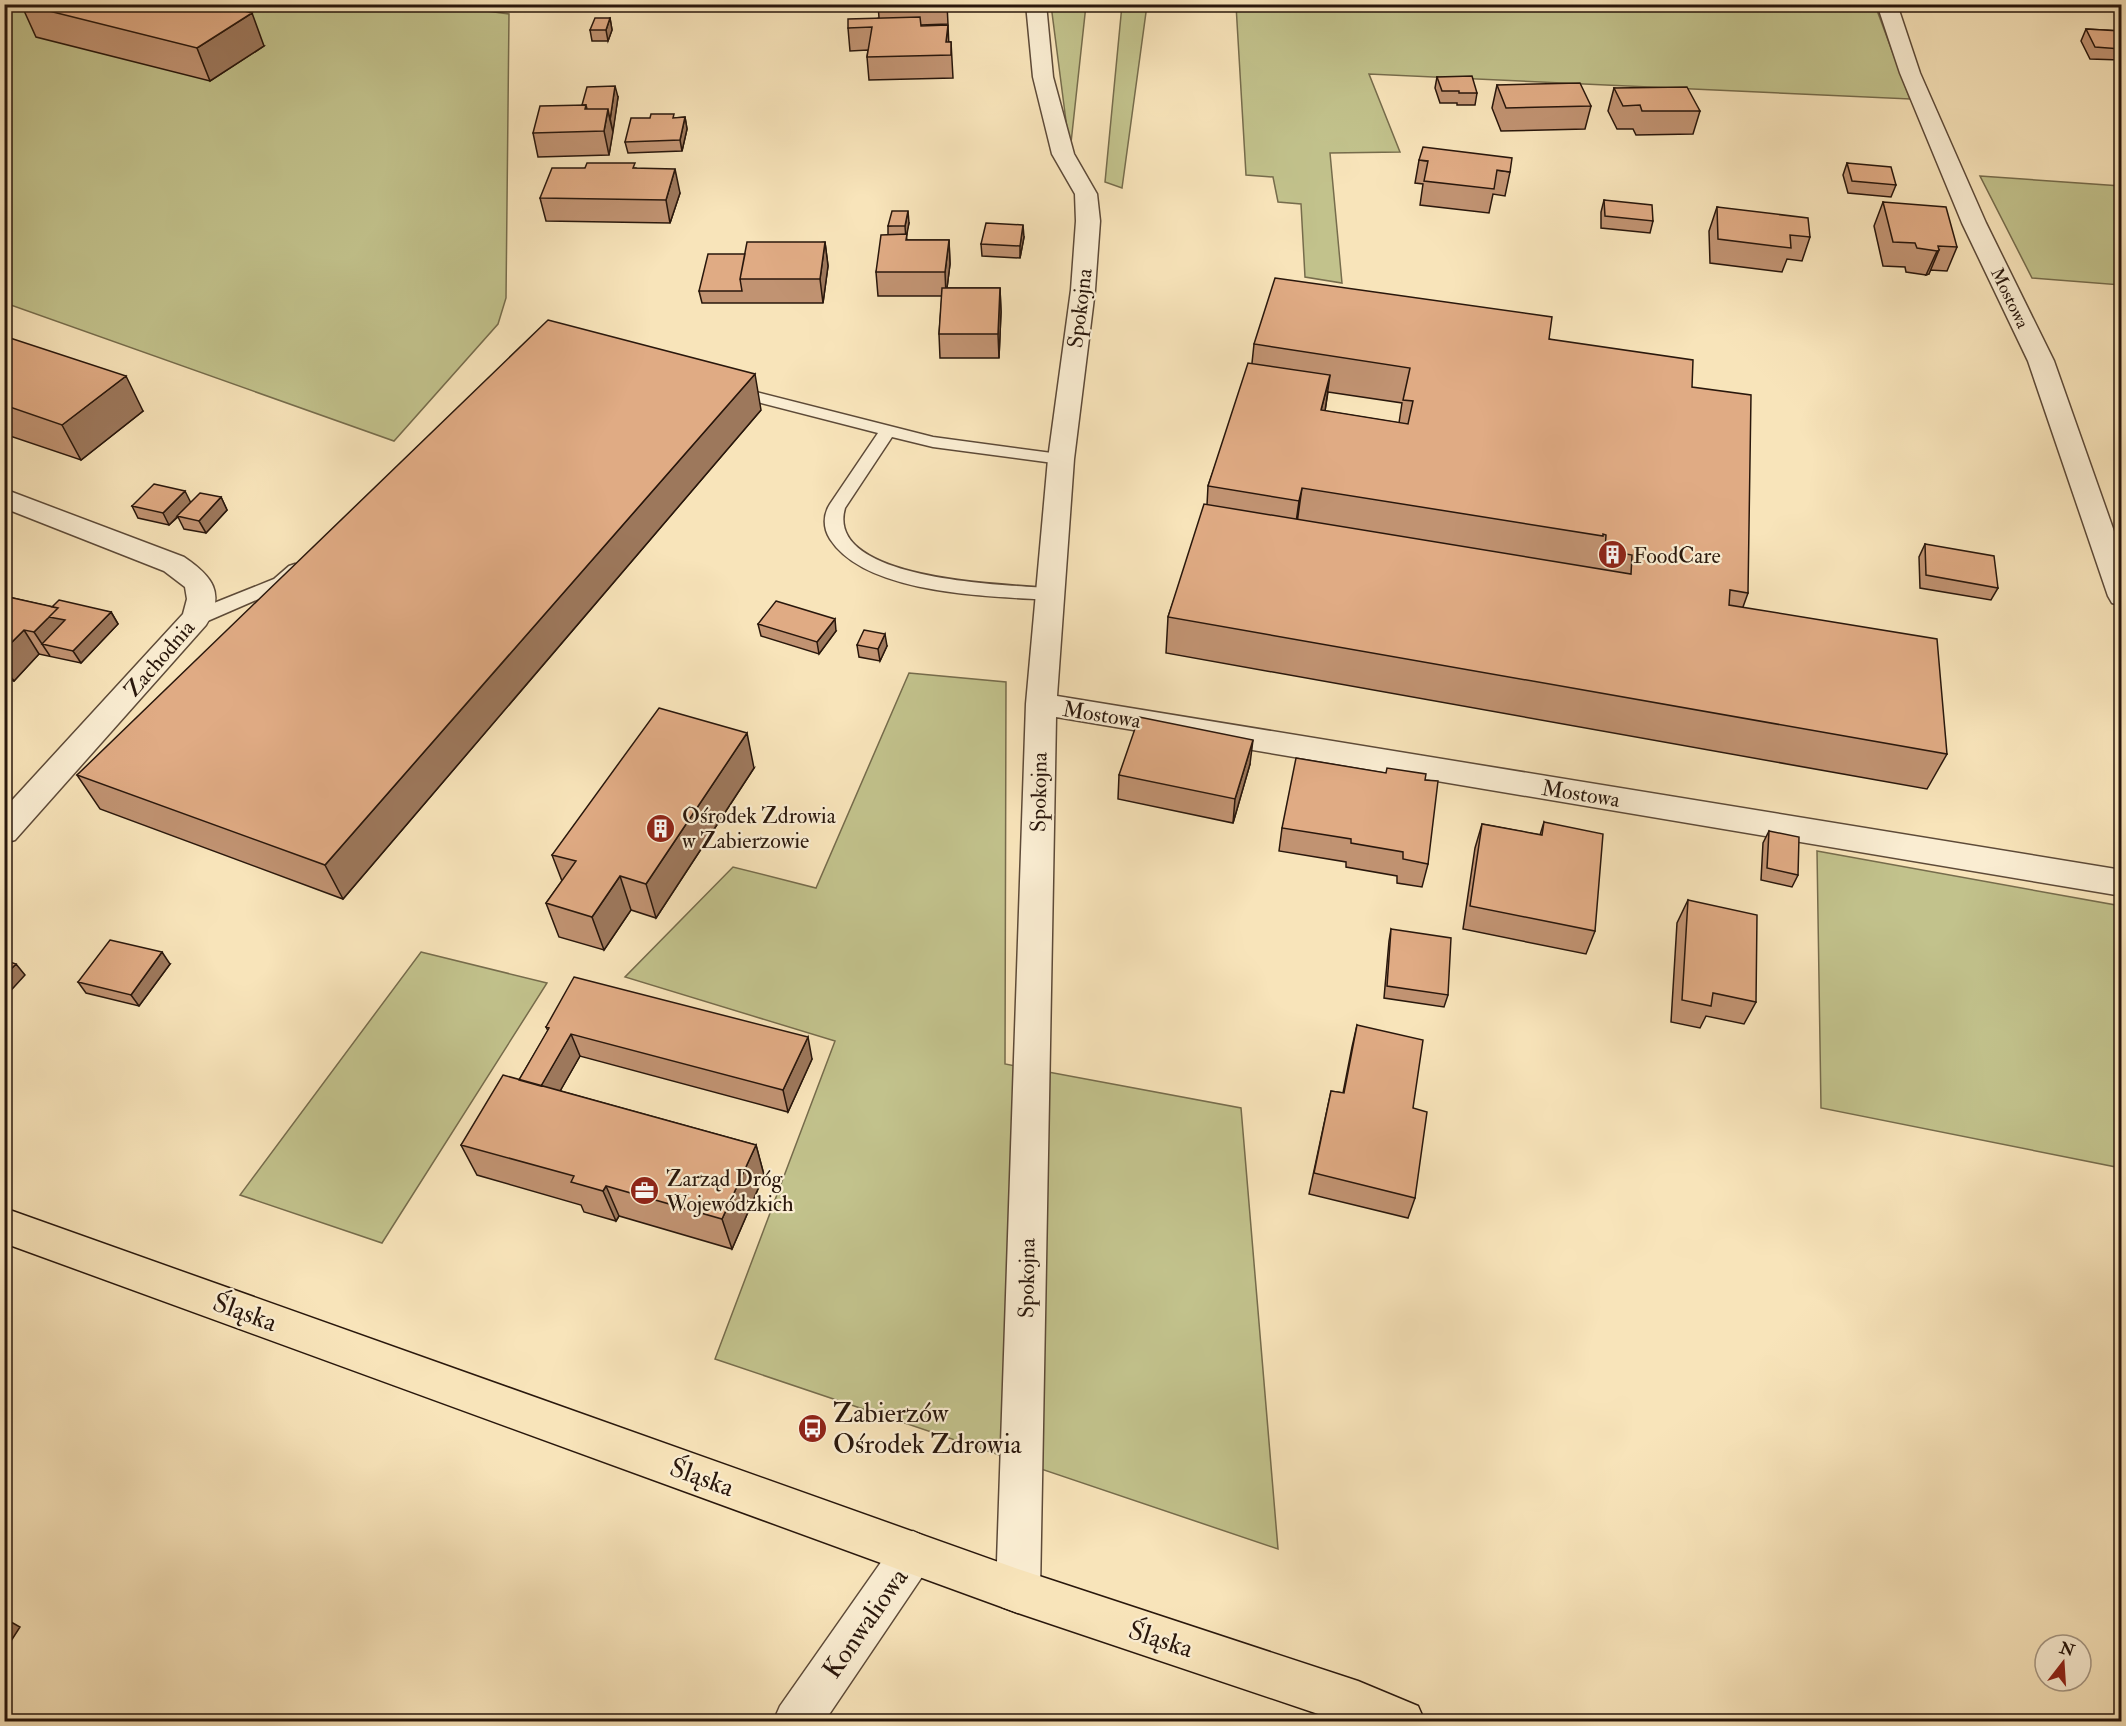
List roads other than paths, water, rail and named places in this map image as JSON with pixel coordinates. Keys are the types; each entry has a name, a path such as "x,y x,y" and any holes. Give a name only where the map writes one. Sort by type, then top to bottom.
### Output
{"main road":[{"name":"Śląska","path":"4,1226 1018,1591 1346,1700 1402,1722"}],"street":[{"name":"Spokojna","path":"1018,1591 1041,704 1061,459 1083,290 1088,221 1086,194 1063,154 1043,77 1036,4"},
{"name":"Mostowa","path":"1887,4 1910,73 1974,223 2041,361 2121,596"},
{"name":"Zachodnia","path":"4,498 174,564 198,582 202,592 202,604 196,618 4,831"},
{"name":"Mostowa","path":"1041,704 1880,841 2121,883"},
{"name":"Konwaliowa","path":"796,1722 913,1553"}],"lane":[{"path":"714,387 888,431 968,447 1061,459"},
{"path":"888,431 836,508 833,528 838,539 868,562 902,576 956,587 1050,594"},
{"path":"196,618 280,583 305,562"}],"place":[{"name":"FoodCare","path":"1612,555"},
{"name":"Ośrodek Zdrowia w Zabierzowie","path":"661,828"},
{"name":"Zarząd Dróg Wojewódzkich","path":"645,1191"},
{"name":"Zabierzów Ośrodek Zdrowia","path":"812,1429"}]}
